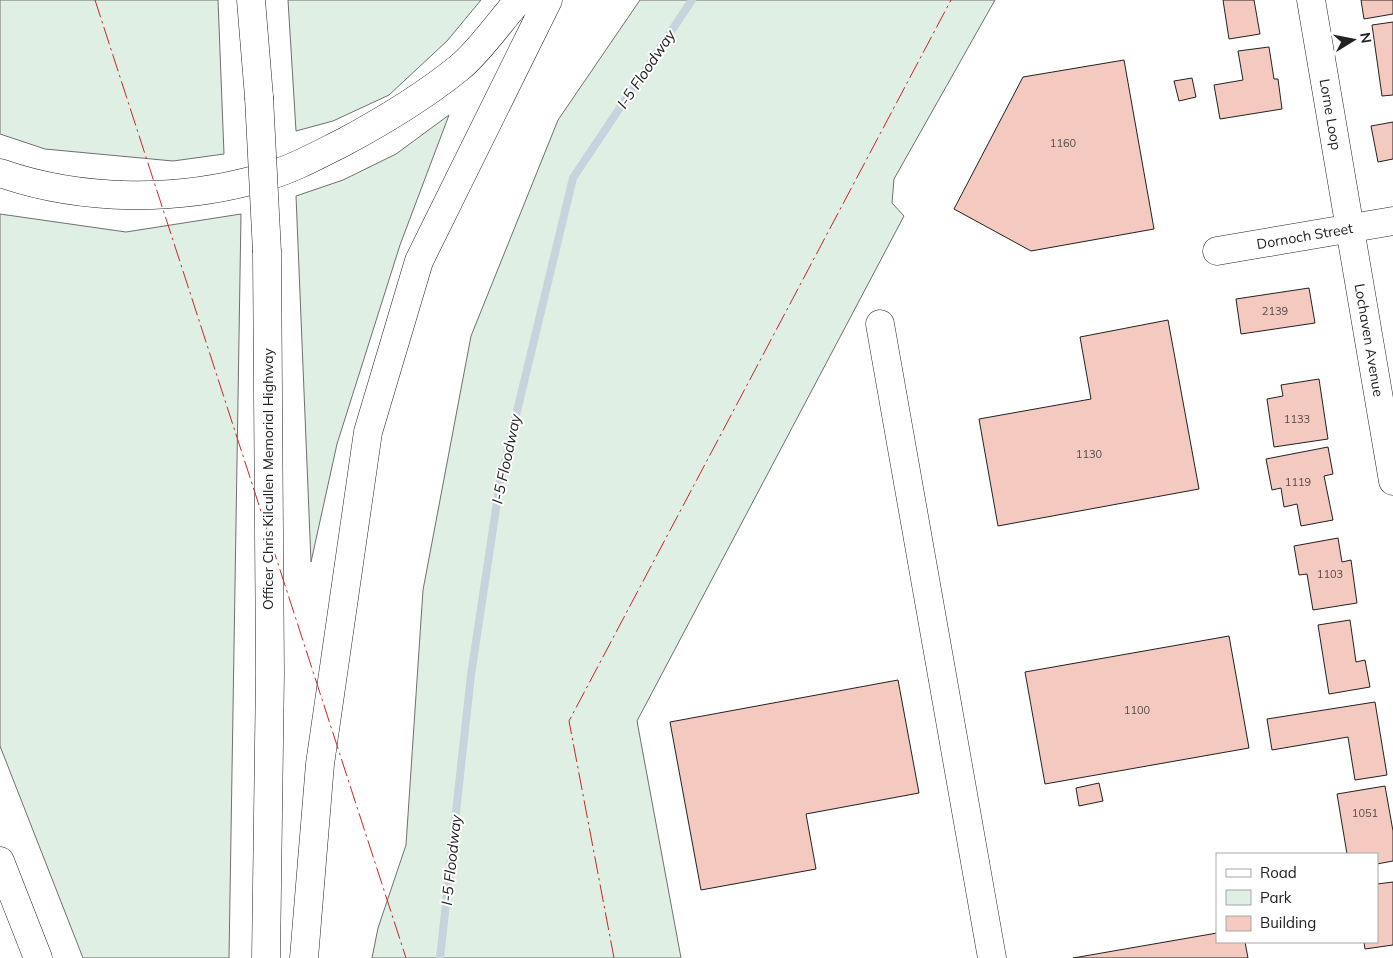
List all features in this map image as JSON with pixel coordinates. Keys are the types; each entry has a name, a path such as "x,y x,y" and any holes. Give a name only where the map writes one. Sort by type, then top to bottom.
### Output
{"main road":[{"name":"Officer Chris Kilcullen Memorial Highway","path":"251,0 259,97 267,252 270,673 266,958"},
{"path":"0,173 34,185 99,194 194,192 265,178 303,164 397,114 460,67 519,0"},
{"path":"304,958 320,764 368,432 419,261 548,0"},
{"name":"Lorne Loop","path":"1311,0 1348,229"},
{"name":"Dornoch Street","path":"1217,251 1393,221"},
{"name":"Lochaven Avenue","path":"1348,229 1393,481"},
{"path":"880,324 992,958"},
{"path":"0,861 38,958"}],"green space":[{"path":"0,0 218,0 224,154 173,161 45,149 0,134"},
{"path":"288,0 481,0 447,41 389,95 333,121 296,131"},
{"path":"640,0 995,0 894,179 892,203 904,216 637,721 681,958 372,958 378,928 406,845 423,590 471,336 558,120"},
{"path":"449,115 400,245 337,444 311,562 296,196 343,180 396,154"},
{"path":"0,214 126,232 241,214 229,958 83,958 0,746"}],"building":[{"path":"1223,0 1254,0 1260,34 1229,39"},
{"path":"1361,0 1393,0 1393,14 1364,19"},
{"path":"1393,22 1393,95 1382,96 1372,25"},
{"path":"1269,47 1274,79 1278,79 1282,109 1220,119 1214,85 1243,80 1238,51"},
{"path":"1124,60 1154,229 1031,251 954,209 1023,77"},
{"path":"1192,78 1196,97 1179,101 1174,81"},
{"path":"1393,122 1393,159 1378,162 1371,126"},
{"path":"1309,288 1315,323 1241,334 1236,299"},
{"path":"1168,320 1199,489 998,526 979,419 1091,399 1080,337"},
{"path":"1319,379 1328,439 1274,447 1267,399 1283,396 1281,385"},
{"path":"1328,447 1333,474 1324,476 1333,520 1301,526 1297,504 1284,507 1281,488 1272,490 1266,459"},
{"path":"1338,538 1342,562 1351,560 1357,603 1313,610 1307,574 1299,575 1294,546"},
{"path":"1350,620 1356,662 1365,660 1370,687 1329,694 1318,625"},
{"path":"1229,636 1249,748 1045,784 1025,672"},
{"path":"898,680 919,793 806,814 816,869 701,890 670,722"},
{"path":"1375,702 1387,775 1355,780 1348,737 1272,750 1267,719"},
{"path":"1099,783 1103,801 1079,806 1076,788"},
{"path":"1385,786 1393,831 1393,861 1378,864 1378,853 1347,853 1337,794"},
{"path":"1393,882 1393,945 1365,949 1364,943 1378,943 1378,884"},
{"path":"1216,933 1216,943 1245,943 1248,958 1073,958"}],"waterway":[{"name":"I-5 Floodway","path":"440,958 471,675 500,482 573,178 692,0"}],"power":[{"path":"95,0 406,958"},
{"path":"614,958 569,721 951,0"}]}
